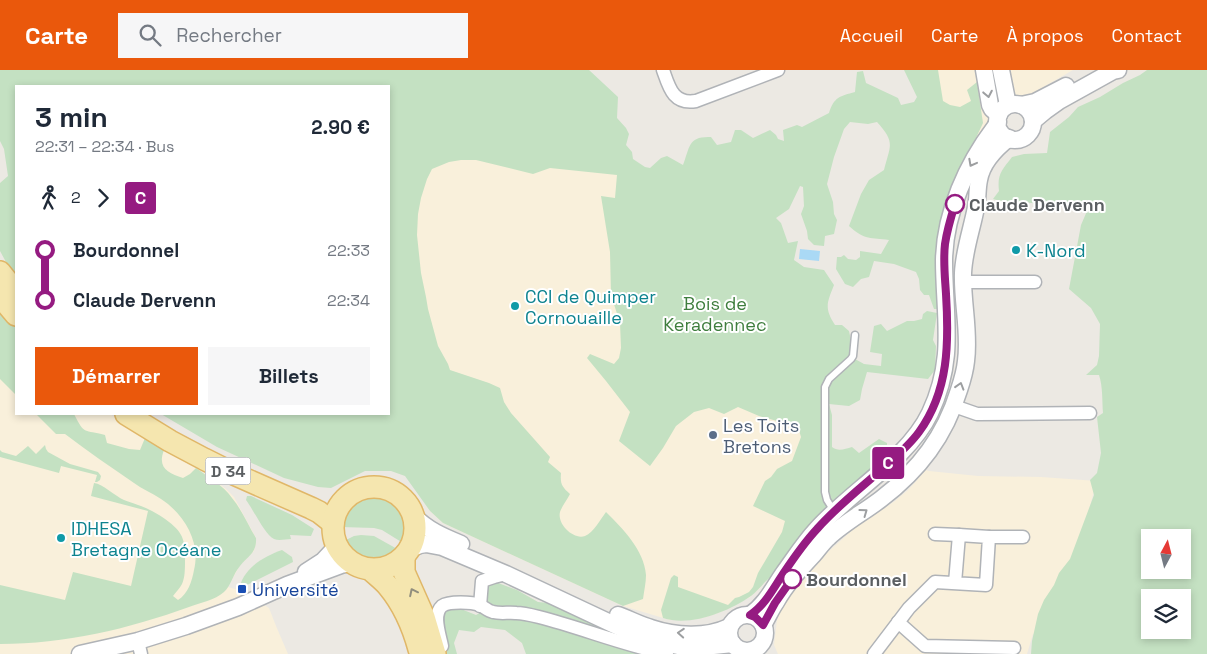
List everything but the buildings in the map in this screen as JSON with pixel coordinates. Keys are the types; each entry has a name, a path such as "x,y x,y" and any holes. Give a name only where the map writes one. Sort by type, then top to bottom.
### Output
{"main road":[{"path":"0,272 15,291"},
{"path":"0,296 15,314"},
{"name":"D 34","path":"128,415 170,441 236,475 319,512 333,523"},
{"name":"D 34","path":"148,415 198,445 234,463 309,494 327,499 344,500"},
{"path":"420,654 414,632 402,606 389,587 361,566 343,556 336,546 333,523 336,511 344,500 362,488 388,489 400,495 414,516 415,533 407,553 404,572 424,617 435,654"},
{"path":"361,566 384,568 396,563 407,553"}],"street":[{"path":"663,70 672,92 681,100 688,102 696,101 778,70"},
{"path":"984,70 992,109 1006,112 1026,108 1030,112 1033,121 1032,129 1024,137 1018,139 1009,138 1000,131 1006,112 1001,70"},
{"path":"750,615 766,600 820,525 894,459 912,440 928,418 935,403 943,374 947,347 945,245 956,199 975,156 1006,112 1035,102 1094,70"},
{"path":"1033,121 1045,110 1113,71 1118,70"},
{"path":"407,553 420,544 442,547 506,574 649,640 694,648 743,651 758,648 765,640 775,603 792,579 829,537 907,477 933,446 954,406 966,362 964,263 971,224 977,205 979,180 984,165 996,148 1009,138"},
{"path":"963,282 1036,282"},
{"path":"954,406 978,414 1090,413"},
{"path":"834,512 845,525"},
{"path":"414,516 421,524 436,532 644,626 685,634 717,632 729,627"},
{"path":"935,534 1022,537"},
{"path":"955,583 959,535"},
{"path":"874,654 909,608 936,582 986,585 989,537"},
{"path":"287,585 323,561 336,546"},
{"path":"80,654 140,648 166,633 215,616 287,585 341,566 361,566"},
{"path":"480,606 482,581 506,574"},
{"path":"444,654 437,616 441,607 447,603 464,603 480,606 492,612 538,616 620,642 667,654"},
{"path":"743,651 728,634 732,622 742,615 755,617 765,640"},
{"path":"898,622 926,646 1014,648"}],"lane":[{"path":"834,512 825,492 826,387 828,379 853,356 855,335"}],"shaded area":[{"path":"919,70 1073,70 1038,90 991,121 973,141"},
{"path":"421,150 622,168 804,389 816,502 764,583 750,597 709,616 697,619 670,620 623,606 443,523 430,511 421,497 400,218"},
{"path":"0,309 15,326 15,415 112,415 164,450 211,477 234,497 256,538 256,543 254,551 240,565 228,587 242,591 269,608 288,654 0,654"},
{"path":"926,470 978,476 1041,477 1097,481 1052,640 1033,634 1027,654 778,654 774,645 777,620 788,598 828,552 857,526 895,501"}],"green space":[{"name":"Bois de Keradennec","path":"0,70 589,70 618,97 617,118 629,134 626,145 632,152 633,159 650,168 661,158 667,156 683,165 691,144 698,138 711,137 717,145 731,142 735,130 741,130 753,138 770,130 778,139 784,141 783,130 797,125 802,127 829,113 835,100 855,92 857,72 863,71 866,83 898,98 901,105 914,102 917,97 904,70 938,70 943,101 960,107 971,101 967,90 977,82 983,123 967,157 941,223 937,247 943,309 934,309 929,295 924,295 920,290 916,272 894,264 874,261 869,277 861,279 853,287 845,284 836,269 837,257 844,255 848,259 856,260 860,257 860,251 881,254 889,240 864,236 849,226 861,194 869,180 884,170 890,144 887,135 877,122 868,124 850,122 844,129 827,184 837,220 834,234 825,236 824,246 814,245 808,239 801,214 804,206 803,187 800,186 789,209 776,218 781,223 788,243 798,241 794,260 804,267 824,270 834,285 828,301 829,314 835,325 842,325 849,331 855,359 864,364 881,366 882,354 870,352 874,326 881,324 887,331 907,321 922,319 923,314 927,311 937,313 933,340 936,346 935,370 928,379 867,372 860,400 849,406 829,404 832,415 832,447 839,450 852,447 859,453 879,439 887,443 887,450 879,464 774,575 751,596 720,612 685,621 663,618 661,610 671,578 674,575 678,577 678,587 728,605 735,598 749,592 753,587 758,573 782,532 785,521 753,506 765,481 777,469 792,461 801,437 798,427 759,416 738,407 724,414 709,408 694,412 676,426 650,466 619,441 630,412 587,358 590,354 614,364 619,358 621,348 620,323 611,295 610,252 601,196 615,198 617,175 550,168 533,174 476,160 449,162 432,169 427,179 418,214 417,235 421,273 428,309 438,346 450,370 500,388 504,402 511,413 550,457 548,462 561,473 562,485 570,494 560,512 561,521 567,530 576,536 585,536 594,529 606,512 632,540 637,549 646,575 643,599 623,606 443,523 430,511 405,476 391,471 365,471 331,488 318,487 284,478 217,447 163,415 390,415 390,85 15,85 15,273 0,251 0,183 8,176 4,149 0,141"},
{"path":"1147,70 1207,70 1207,654 1031,654 1038,614 1059,573 1070,559 1094,495 1090,480 1097,473 1101,453 1097,417 1103,413 1102,394 1099,375 1086,375 1097,365 1100,324 1091,308 1069,289 1081,225 1087,211 1082,204 1048,204 993,199 999,191 1001,173 1012,157 1024,154 1047,153 1050,132 1078,107 1100,97"},
{"path":"0,309 15,326 15,394 0,379"},
{"path":"37,415 75,415 83,429 105,435 107,443 129,449 140,450 145,438 164,450 162,461 165,469 169,472 183,478 196,468 224,489 239,507 256,538 253,551 238,569 226,589 220,595 207,601 143,622 96,634 48,641 0,644 0,585 65,600 73,572 131,586 148,511 91,496 94,483 124,500 159,515 177,529 183,539 185,567 183,582 173,596 178,600 187,591 191,583 196,560 195,549 189,530 177,512 161,499 137,485 65,434 56,434"},
{"path":"45,445 48,452 70,464 98,472 101,476 100,480 95,482 97,475 61,466 59,473 0,457 0,450 16,456 28,446 36,454"},
{"path":"247,496 251,496 292,515 314,529 311,536 290,535 291,539 280,540 270,537 246,500"},
{"path":"371,496 389,500 402,509 407,524 403,543 382,530 341,527 344,515 350,506 359,500"},
{"path":"361,535 374,536 399,550 392,556 377,561 361,558 348,548 344,541"},
{"path":"282,550 292,557 293,562 245,586 240,586 246,573 256,563"},
{"path":"493,581 517,590 538,602 558,604 599,623 600,631 694,654 526,654 522,643 505,630 481,627 474,632 459,630 454,643 457,654 446,654 439,617 448,609 461,609 476,615 489,608 477,596 475,584"}],"water":[{"path":"800,249 820,251 819,261 799,259"}],"bus line":[{"name":"C","path":"792,579 775,603 763,625 760,620 750,615 766,600 816,529 894,459 919,432 935,403 941,384 947,347 944,258 947,233 955,204"}],"place":[{"name":"Claude Dervenn","path":"955,204"},
{"name":"K-Nord","path":"1016,250"},
{"name":"CCI de Quimper Cornouaille","path":"515,306"},
{"name":"Les Toits Bretons","path":"713,435"},
{"name":"IDHESA Bretagne Océane","path":"61,538"},
{"name":"Bourdonnel","path":"792,579"},
{"name":"Université","path":"242,589"}]}
